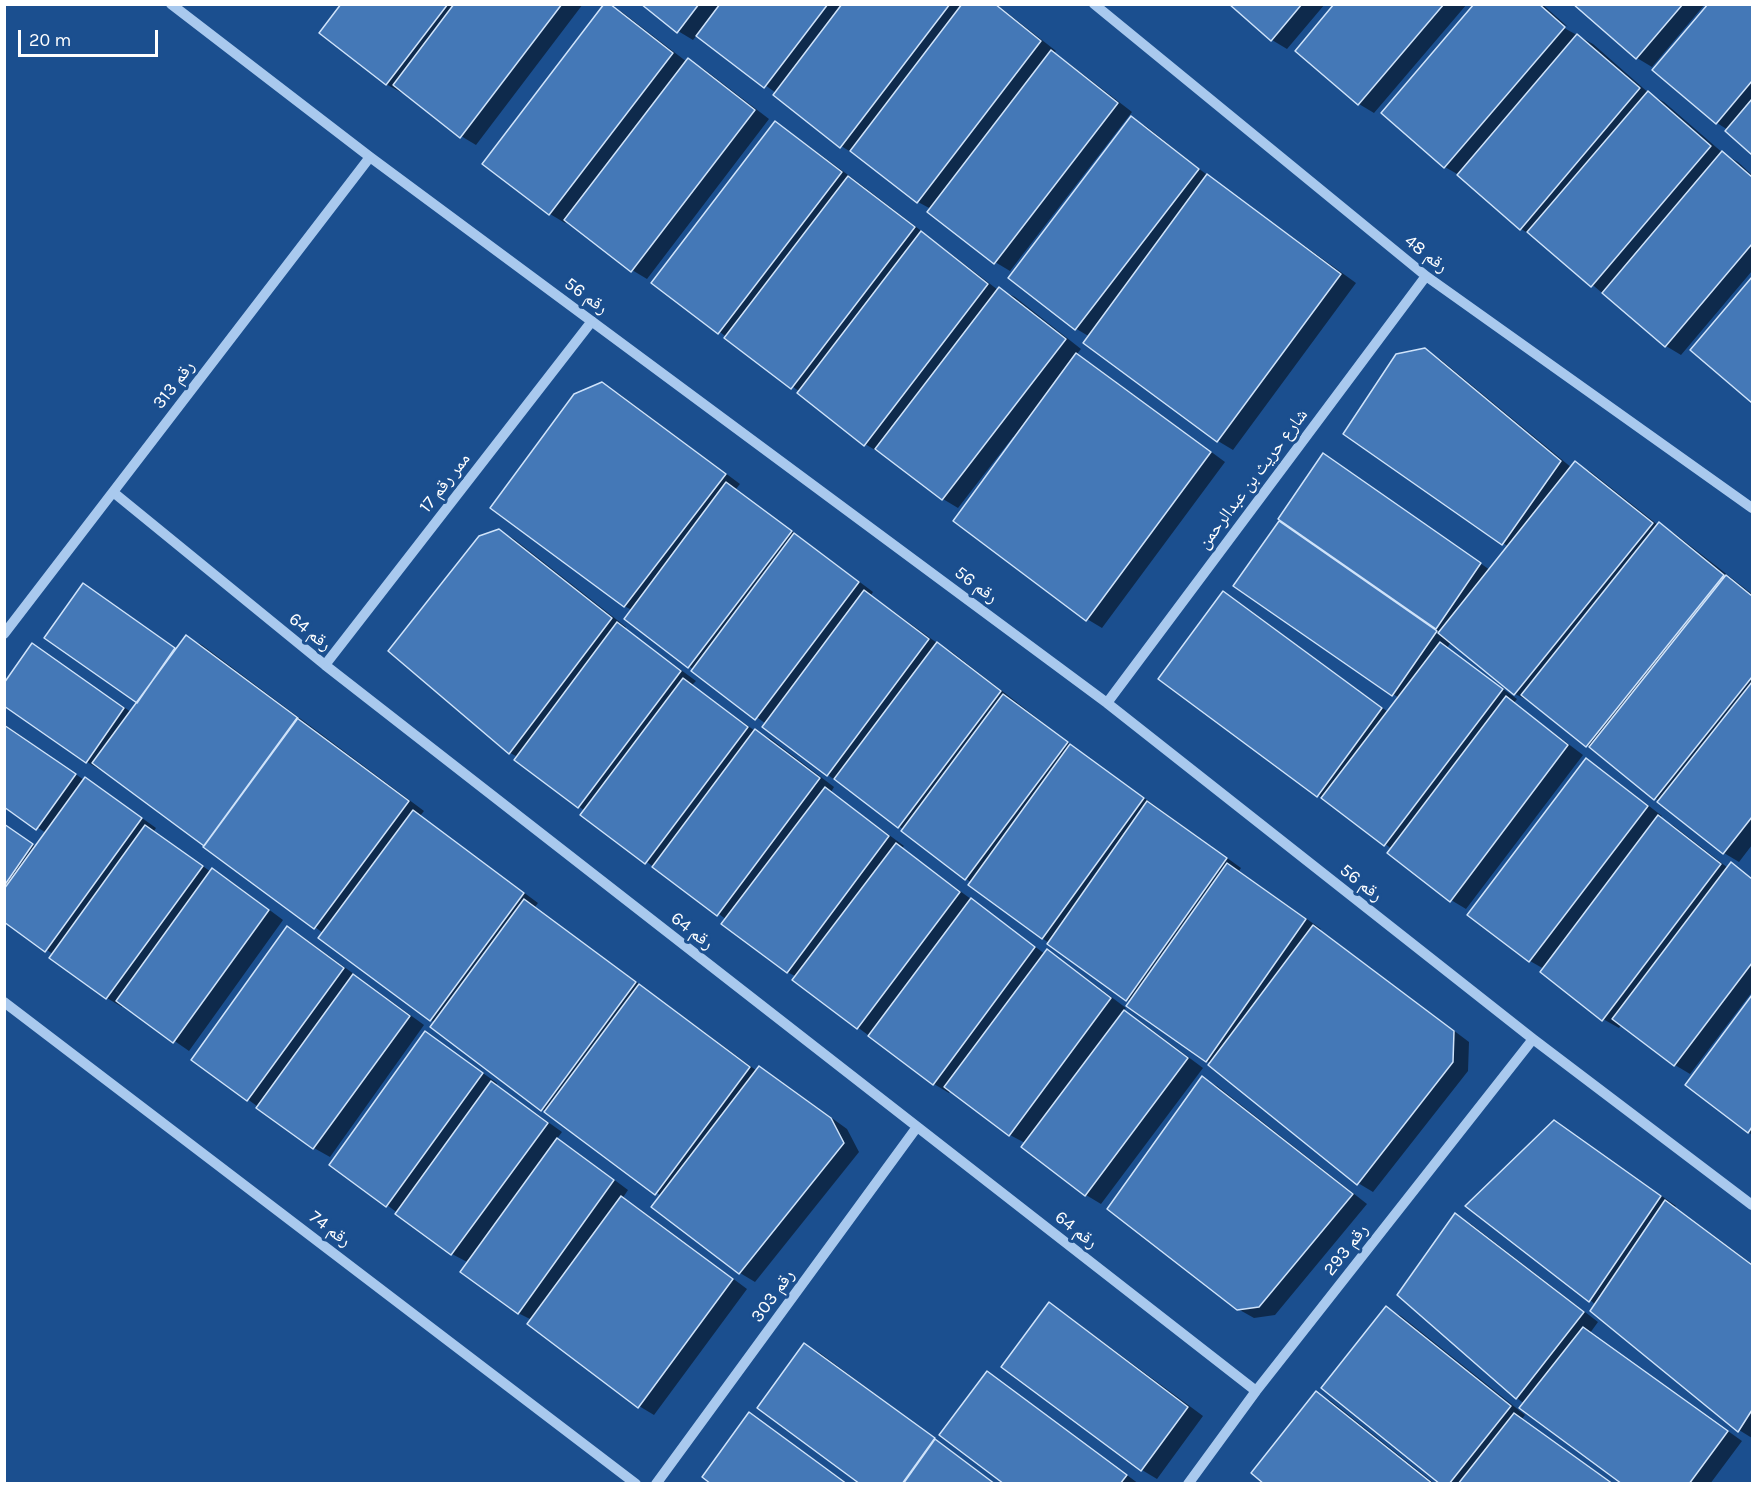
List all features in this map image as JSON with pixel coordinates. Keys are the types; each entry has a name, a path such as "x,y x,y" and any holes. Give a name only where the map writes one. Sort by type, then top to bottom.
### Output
{"street":[{"name":"رقم 56","path":"171,4 370,157 1107,703 1533,1039 1752,1205"},
{"name":"رقم 48","path":"1094,4 1426,276 1752,508"},
{"name":"رقم 313","path":"4,634 370,157"},
{"name":"شارع حريث بن عبدالرحمن","path":"1107,703 1426,276"},
{"name":"ممر رقم 17","path":"325,665 592,321"},
{"name":"رقم 64","path":"113,492 325,665 1256,1392"},
{"name":"رقم 74","path":"4,1002 636,1484"},
{"name":"رقم 293","path":"1188,1484 1256,1392 1533,1039"},
{"name":"رقم 303","path":"656,1484 917,1127"}],"building":[{"path":"341,4 448,4 386,85 319,33"},
{"path":"454,4 562,4 460,138 393,85"},
{"path":"604,4 610,4 673,53 549,215 482,164"},
{"path":"641,4 699,4 677,33"},
{"path":"720,4 828,4 764,88 696,36"},
{"path":"842,4 950,4 840,148 773,95"},
{"path":"962,4 995,4 1041,41 917,203 850,151"},
{"path":"1229,4 1302,4 1271,41"},
{"path":"1334,4 1444,4 1358,105 1295,51"},
{"path":"1474,4 1539,4 1565,27 1444,168 1381,113"},
{"path":"1573,4 1683,4 1636,59"},
{"path":"1708,4 1752,4 1752,81 1716,124 1652,70"},
{"path":"1577,34 1640,88 1520,230 1457,175"},
{"path":"1051,50 1118,103 994,264 927,212"},
{"path":"688,58 755,110 631,272 564,220"},
{"path":"1648,91 1711,146 1591,287 1527,232"},
{"path":"1752,99 1752,155 1725,131"},
{"path":"1131,116 1199,169 1075,330 1008,278"},
{"path":"775,121 842,172 718,334 651,283"},
{"path":"1722,151 1752,177 1752,244 1665,347 1602,293"},
{"path":"1207,174 1341,274 1217,442 1083,343"},
{"path":"848,176 915,227 791,389 724,338"},
{"path":"921,231 988,284 864,446 797,393"},
{"path":"1752,277 1752,403 1690,350"},
{"path":"999,287 1066,339 942,500 875,449"},
{"path":"1425,348 1561,461 1502,545 1343,434 1396,354"},
{"path":"1076,353 1211,452 1086,621 953,521"},
{"path":"602,382 726,474 624,607 490,508 574,394"},
{"path":"1323,453 1481,563 1436,629 1278,519"},
{"path":"1575,461 1653,523 1514,695 1438,633"},
{"path":"726,482 792,531 688,668 624,619"},
{"path":"1279,521 1437,631 1392,696 1233,586"},
{"path":"1659,522 1724,575 1586,747 1521,695"},
{"path":"499,529 612,618 509,754 388,651 479,536"},
{"path":"794,533 859,582 755,720 691,671"},
{"path":"1726,575 1752,596 1752,677 1654,800 1589,747"},
{"path":"83,583 175,648 137,703 44,638"},
{"path":"864,590 929,639 827,776 762,727"},
{"path":"1223,591 1382,708 1317,797 1158,679"},
{"path":"617,622 681,671 578,808 514,760"},
{"path":"186,635 298,718 204,846 92,763"},
{"path":"937,642 1001,691 898,828 834,779"},
{"path":"1440,642 1503,689 1384,846 1321,798"},
{"path":"32,643 124,708 86,763 4,706 4,683"},
{"path":"683,678 748,727 645,864 580,815"},
{"path":"1752,682 1752,817 1723,854 1657,802"},
{"path":"1003,694 1068,742 965,880 901,831"},
{"path":"1506,696 1568,745 1450,902 1387,853"},
{"path":"297,718 409,801 314,929 203,847"},
{"path":"4,725 76,774 36,830 4,807"},
{"path":"755,729 820,778 717,916 652,867"},
{"path":"1070,744 1144,798 1042,939 968,885"},
{"path":"1586,758 1648,806 1529,962 1467,915"},
{"path":"85,777 142,818 45,952 4,922 4,889"},
{"path":"825,787 889,836 787,973 721,924"},
{"path":"1147,801 1227,858 1126,1001 1047,944"},
{"path":"413,810 524,893 430,1021 318,938"},
{"path":"1658,815 1721,864 1602,1021 1540,972"},
{"path":"4,824 33,844 4,886"},
{"path":"145,825 203,866 106,999 49,958"},
{"path":"896,843 960,892 857,1029 792,980"},
{"path":"1731,862 1752,879 1752,963 1674,1066 1612,1019"},
{"path":"1227,863 1306,919 1206,1062 1126,1006"},
{"path":"212,868 269,910 173,1043 116,1001"},
{"path":"971,898 1035,947 933,1085 868,1036"},
{"path":"524,899 636,982 541,1111 430,1027"},
{"path":"1313,925 1454,1031 1453,1062 1357,1185 1208,1065"},
{"path":"287,926 344,968 247,1101 191,1060"},
{"path":"1047,949 1111,998 1009,1136 944,1087"},
{"path":"353,974 410,1016 313,1149 256,1108"},
{"path":"639,984 750,1067 655,1195 544,1112"},
{"path":"1752,995 1752,1127 1748,1133 1685,1085"},
{"path":"1124,1010 1188,1058 1085,1196 1021,1147"},
{"path":"425,1031 483,1073 386,1207 329,1165"},
{"path":"759,1066 831,1118 844,1143 739,1274 651,1207"},
{"path":"1202,1076 1353,1194 1259,1307 1237,1310 1107,1209"},
{"path":"491,1081 548,1123 451,1255 395,1214"},
{"path":"1554,1120 1661,1196 1589,1302 1465,1206"},
{"path":"557,1138 614,1180 518,1314 460,1272"},
{"path":"621,1196 733,1279 638,1408 527,1324"},
{"path":"1665,1200 1752,1265 1752,1410 1738,1432 1590,1311"},
{"path":"1455,1213 1584,1312 1516,1399 1397,1295"},
{"path":"1049,1302 1188,1407 1141,1471 1001,1367"},
{"path":"1386,1306 1511,1406 1449,1484 1440,1484 1321,1388"},
{"path":"1583,1327 1728,1431 1689,1484 1622,1484 1519,1408"},
{"path":"804,1343 935,1438 902,1484 860,1484 757,1408"},
{"path":"987,1371 1127,1475 1120,1484 1004,1484 939,1435"},
{"path":"1316,1391 1433,1484 1264,1484 1251,1473"},
{"path":"749,1412 847,1484 711,1484 702,1477"},
{"path":"1514,1413 1613,1484 1458,1484"},
{"path":"935,1439 995,1484 903,1484"}]}
